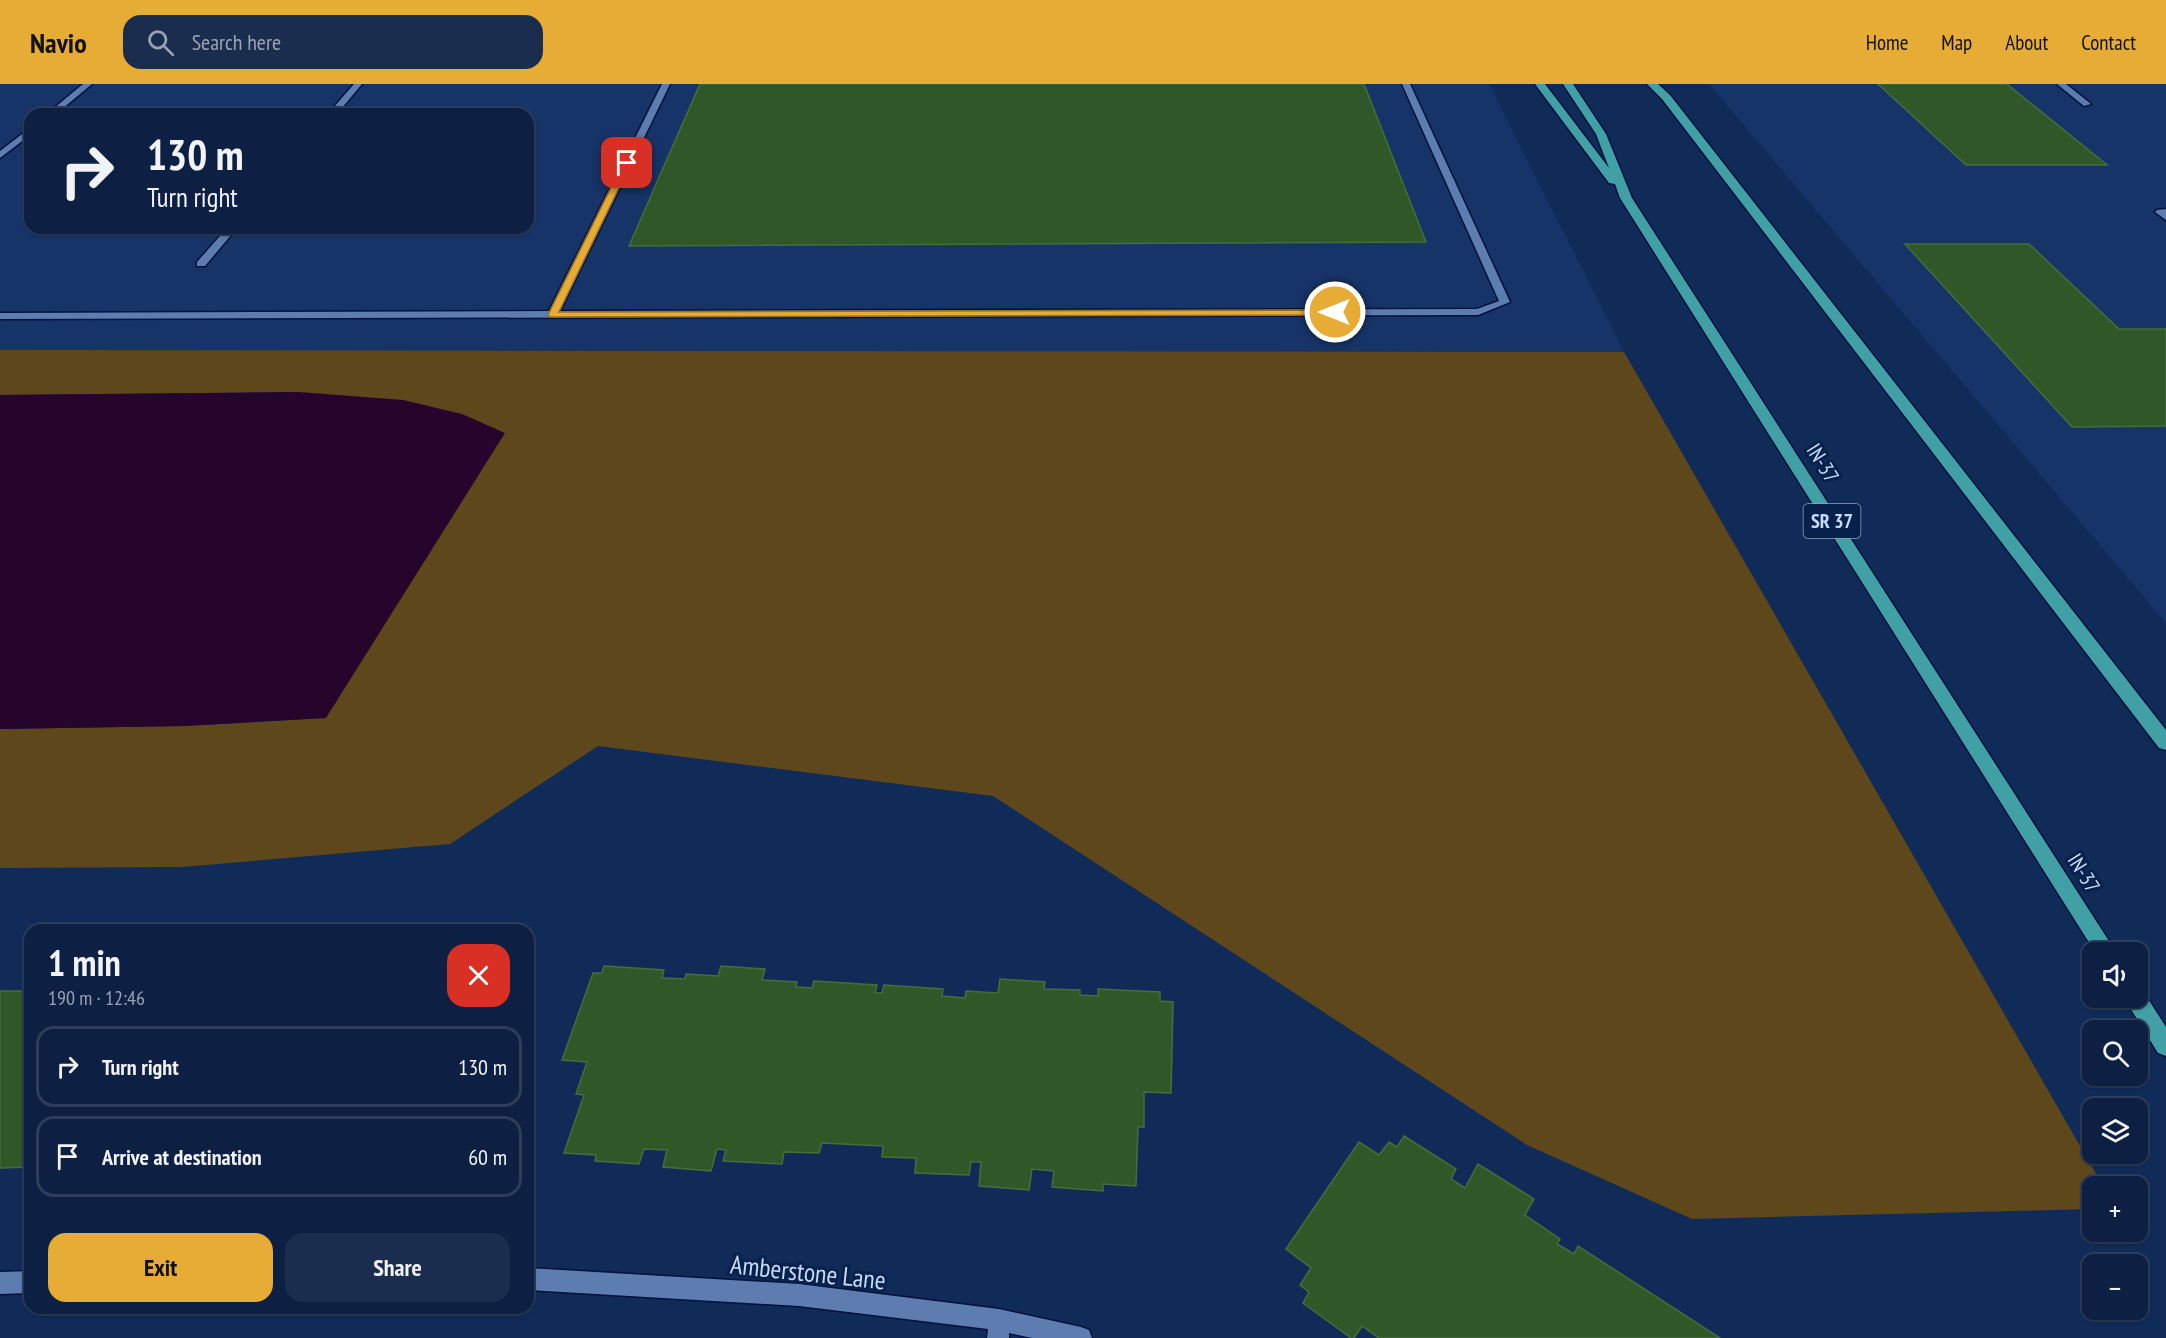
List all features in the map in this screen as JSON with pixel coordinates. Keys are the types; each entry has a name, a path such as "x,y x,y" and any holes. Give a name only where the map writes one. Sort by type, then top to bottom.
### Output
{"highway":[{"path":"1539,84 1626,198"},
{"name":"IN-37","path":"1568,84 1601,134 1626,198 2100,942"},
{"path":"1652,84 1663,90 2166,743"},
{"path":"2141,1008 2166,1046"}],"street":[{"path":"58,108 88,84"},
{"path":"337,108 358,84"},
{"path":"553,315 666,84"},
{"path":"0,316 1478,312 1505,302 1406,84"},
{"path":"2061,84 2087,104"},
{"path":"0,155 24,136"},
{"path":"2166,212 2160,213 2166,217"},
{"path":"201,264 227,234"},
{"name":"Amberstone Lane","path":"534,1279 799,1295 998,1329 1081,1338"},
{"path":"0,1283 24,1282"}],"shaded area":[{"path":"0,84 1489,84 1624,352 0,350"},
{"path":"1709,84 2166,84 2166,623"},
{"path":"0,350 1624,352 2082,1149 2082,1164 2090,1164 2097,1176 2082,1176 2082,1209 1692,1219 1527,1145 993,796 598,746 450,844 182,867 0,868 0,729 185,726 326,718 299,392 0,395"},
{"path":"299,392 403,400 462,414 505,433 326,718 185,726 0,729 0,395"}],"building":[{"path":"700,84 1364,84 1426,242 629,246"},
{"path":"1878,84 2007,84 2107,165 1966,165"},
{"path":"1905,244 2029,244 2119,329 2166,329 2166,426 2072,427"},
{"path":"604,966 664,970 662,978 685,979 686,974 718,976 721,966 765,969 762,980 797,982 796,987 812,988 814,981 877,985 875,993 882,993 884,985 943,989 942,996 965,998 966,991 998,993 1000,979 1045,982 1044,989 1080,990 1080,995 1098,996 1098,989 1160,992 1160,1001 1173,1002 1171,1093 1144,1092 1144,1127 1138,1127 1136,1186 1103,1184 1103,1191 1052,1187 1054,1171 1032,1169 1029,1190 979,1186 981,1162 971,1162 969,1175 915,1173 916,1158 882,1157 883,1146 822,1143 819,1153 784,1152 782,1164 723,1161 726,1150 717,1149 711,1171 663,1167 667,1150 644,1149 639,1164 595,1161 596,1155 564,1153 584,1095 576,1094 587,1062 562,1060 593,973 602,973"},
{"path":"0,991 24,991 24,1167 0,1168"},
{"path":"1404,1136 1456,1169 1451,1179 1465,1188 1478,1164 1534,1199 1525,1215 1560,1239 1557,1244 1574,1254 1578,1246 1720,1338 1379,1338 1362,1326 1354,1338 1351,1338 1303,1303 1309,1292 1300,1285 1311,1268 1286,1249 1359,1142 1379,1155 1389,1142 1397,1147"}],"route":[{"path":"627,163 553,315 1335,312"}]}
